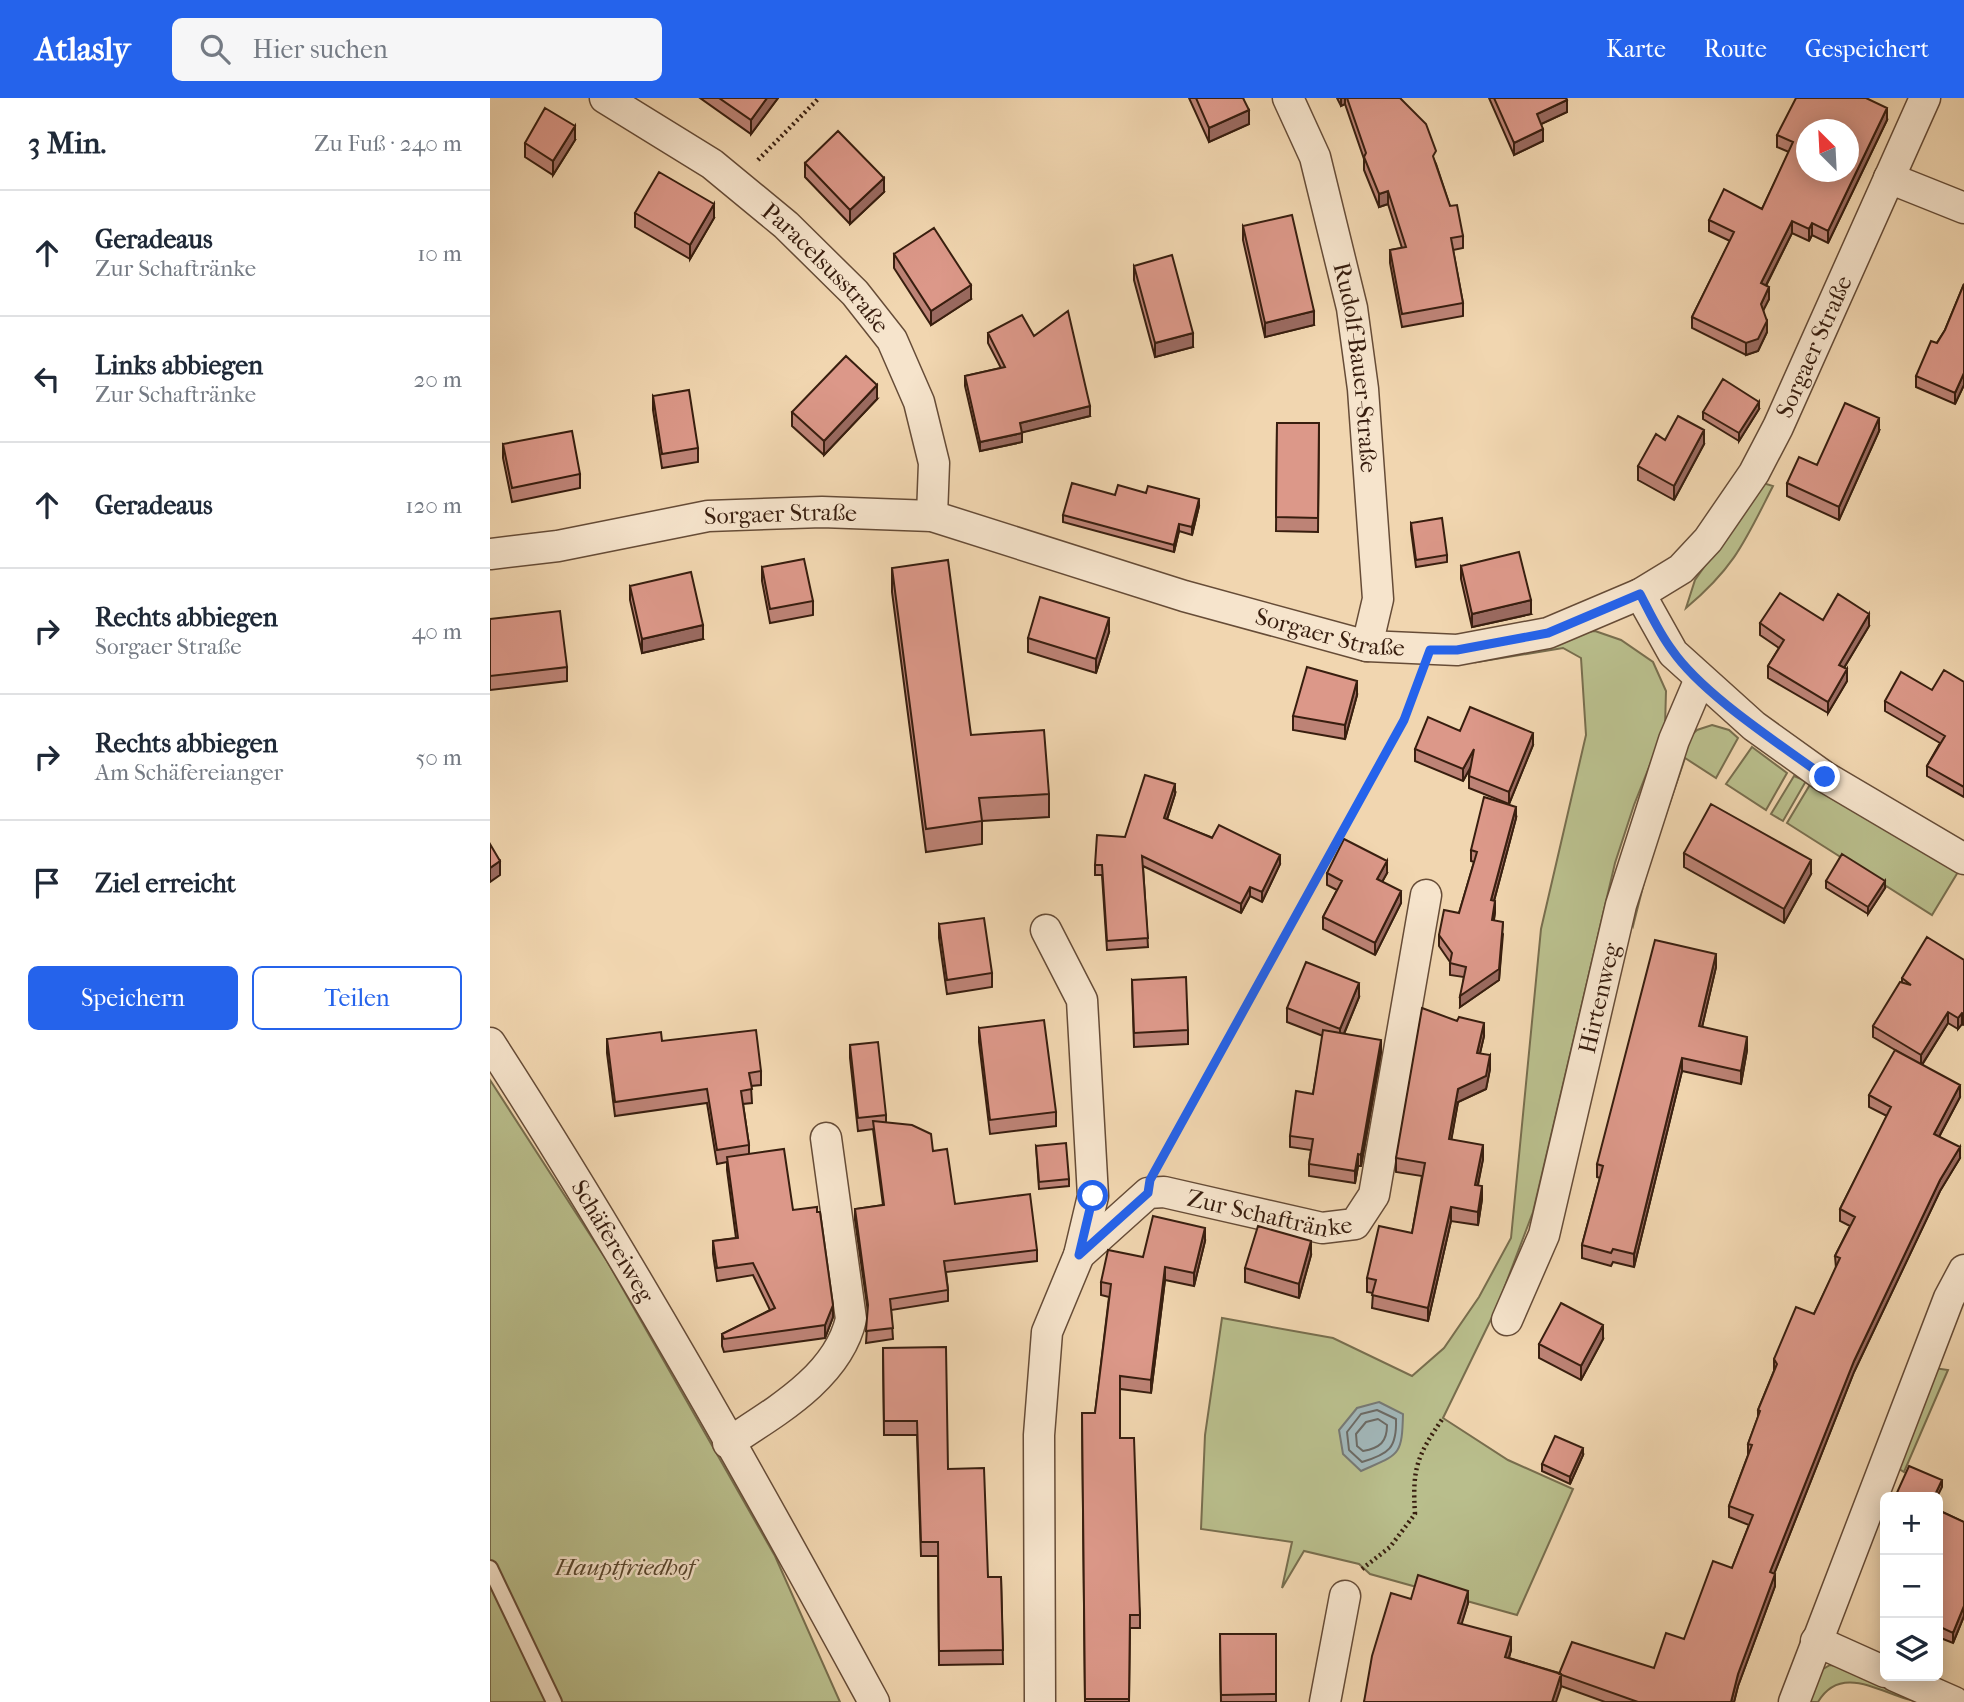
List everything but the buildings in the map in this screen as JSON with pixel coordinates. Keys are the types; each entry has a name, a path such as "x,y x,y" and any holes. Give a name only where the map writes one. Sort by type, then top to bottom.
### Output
{"street":[{"name":"Paracelsusstraße","path":"605,98 712,164 786,225 855,293 892,340 919,402 934,463 932,516"},
{"name":"Rudolf-Bauer-Straße","path":"1288,98 1315,157 1352,308 1363,389 1378,599 1367,646"},
{"name":"Sorgaer Straße","path":"490,554 558,546 708,516 822,512 932,516 1159,588 1367,646 1457,650 1548,633 1640,594 1681,569 1708,540 1754,473 1778,427 1925,98"},
{"path":"1889,178 1964,208"},
{"path":"1640,594 1673,653 1754,726 1825,777 1964,859"},
{"name":"Hirtenweg","path":"1507,1320 1544,1235 1621,905 1674,740 1700,679"},
{"name":"Zur Schaftränke","path":"1079,1255 1148,1193 1164,1192 1322,1228 1355,1224 1374,1195 1426,895"},
{"name":"Zur Schaftränke","path":"1040,1702 1039,1434 1047,1332 1079,1255 1093,1196 1082,1000 1046,930"},
{"name":"Schäfereiweg","path":"490,1043 629,1266 799,1564 874,1702"},
{"path":"728,1443 767,1418 833,1363 847,1339 851,1320 826,1138"},
{"path":"1794,1702 1949,1298 1964,1270"},
{"path":"1325,1702 1345,1596"},
{"path":"1816,1641 1880,1670"},
{"path":"1906,1681 1954,1702"}],"lane":[{"path":"490,1568 554,1702"}],"path":[{"path":"735,183 819,98"},
{"path":"1148,1193 1150,1180 1404,720 1430,650"},
{"path":"1345,1596 1363,1568 1390,1547 1415,1514 1413,1479 1421,1452 1443,1418"}],"green space":[{"path":"1763,483 1773,486 1737,552 1728,566 1686,608 1695,580"},
{"path":"1595,631 1621,640 1653,662 1666,691 1665,727 1634,805 1615,863 1533,1212 1497,1307 1443,1418 1508,1460 1573,1489 1517,1615 1370,1574 1359,1564 1304,1551 1282,1588 1292,1542 1201,1529 1205,1435 1222,1318 1333,1338 1412,1376 1444,1348 1479,1297 1511,1238 1541,929 1586,735 1581,658 1563,648 1478,662 1483,658 1577,633"},
{"path":"1712,725 1729,730 1738,738 1716,778 1685,758 1648,867 1633,926 1631,921 1688,738 1697,730"},
{"path":"1752,747 1787,773 1766,810 1726,784"},
{"path":"1794,776 1806,781 1783,821 1771,814"},
{"path":"1811,783 1958,872 1932,915 1787,823"},
{"name":"Hauptfriedhof","path":"490,1080 607,1261 775,1556 840,1702 490,1702"},
{"path":"1934,1368 1948,1370 1904,1472 1893,1465"},
{"path":"1830,1665 1844,1667 1924,1702 1868,1686 1841,1683 1829,1689 1818,1702 1804,1702 1818,1672"}],"water":[{"path":"1379,1402 1403,1414 1401,1439 1391,1457 1361,1471 1343,1454 1339,1430 1357,1408"}],"route":[{"path":"1093,1196 1079,1255 1148,1193 1150,1180 1404,720 1430,650 1457,650 1548,633 1640,594 1673,653 1754,726 1825,777"}]}
